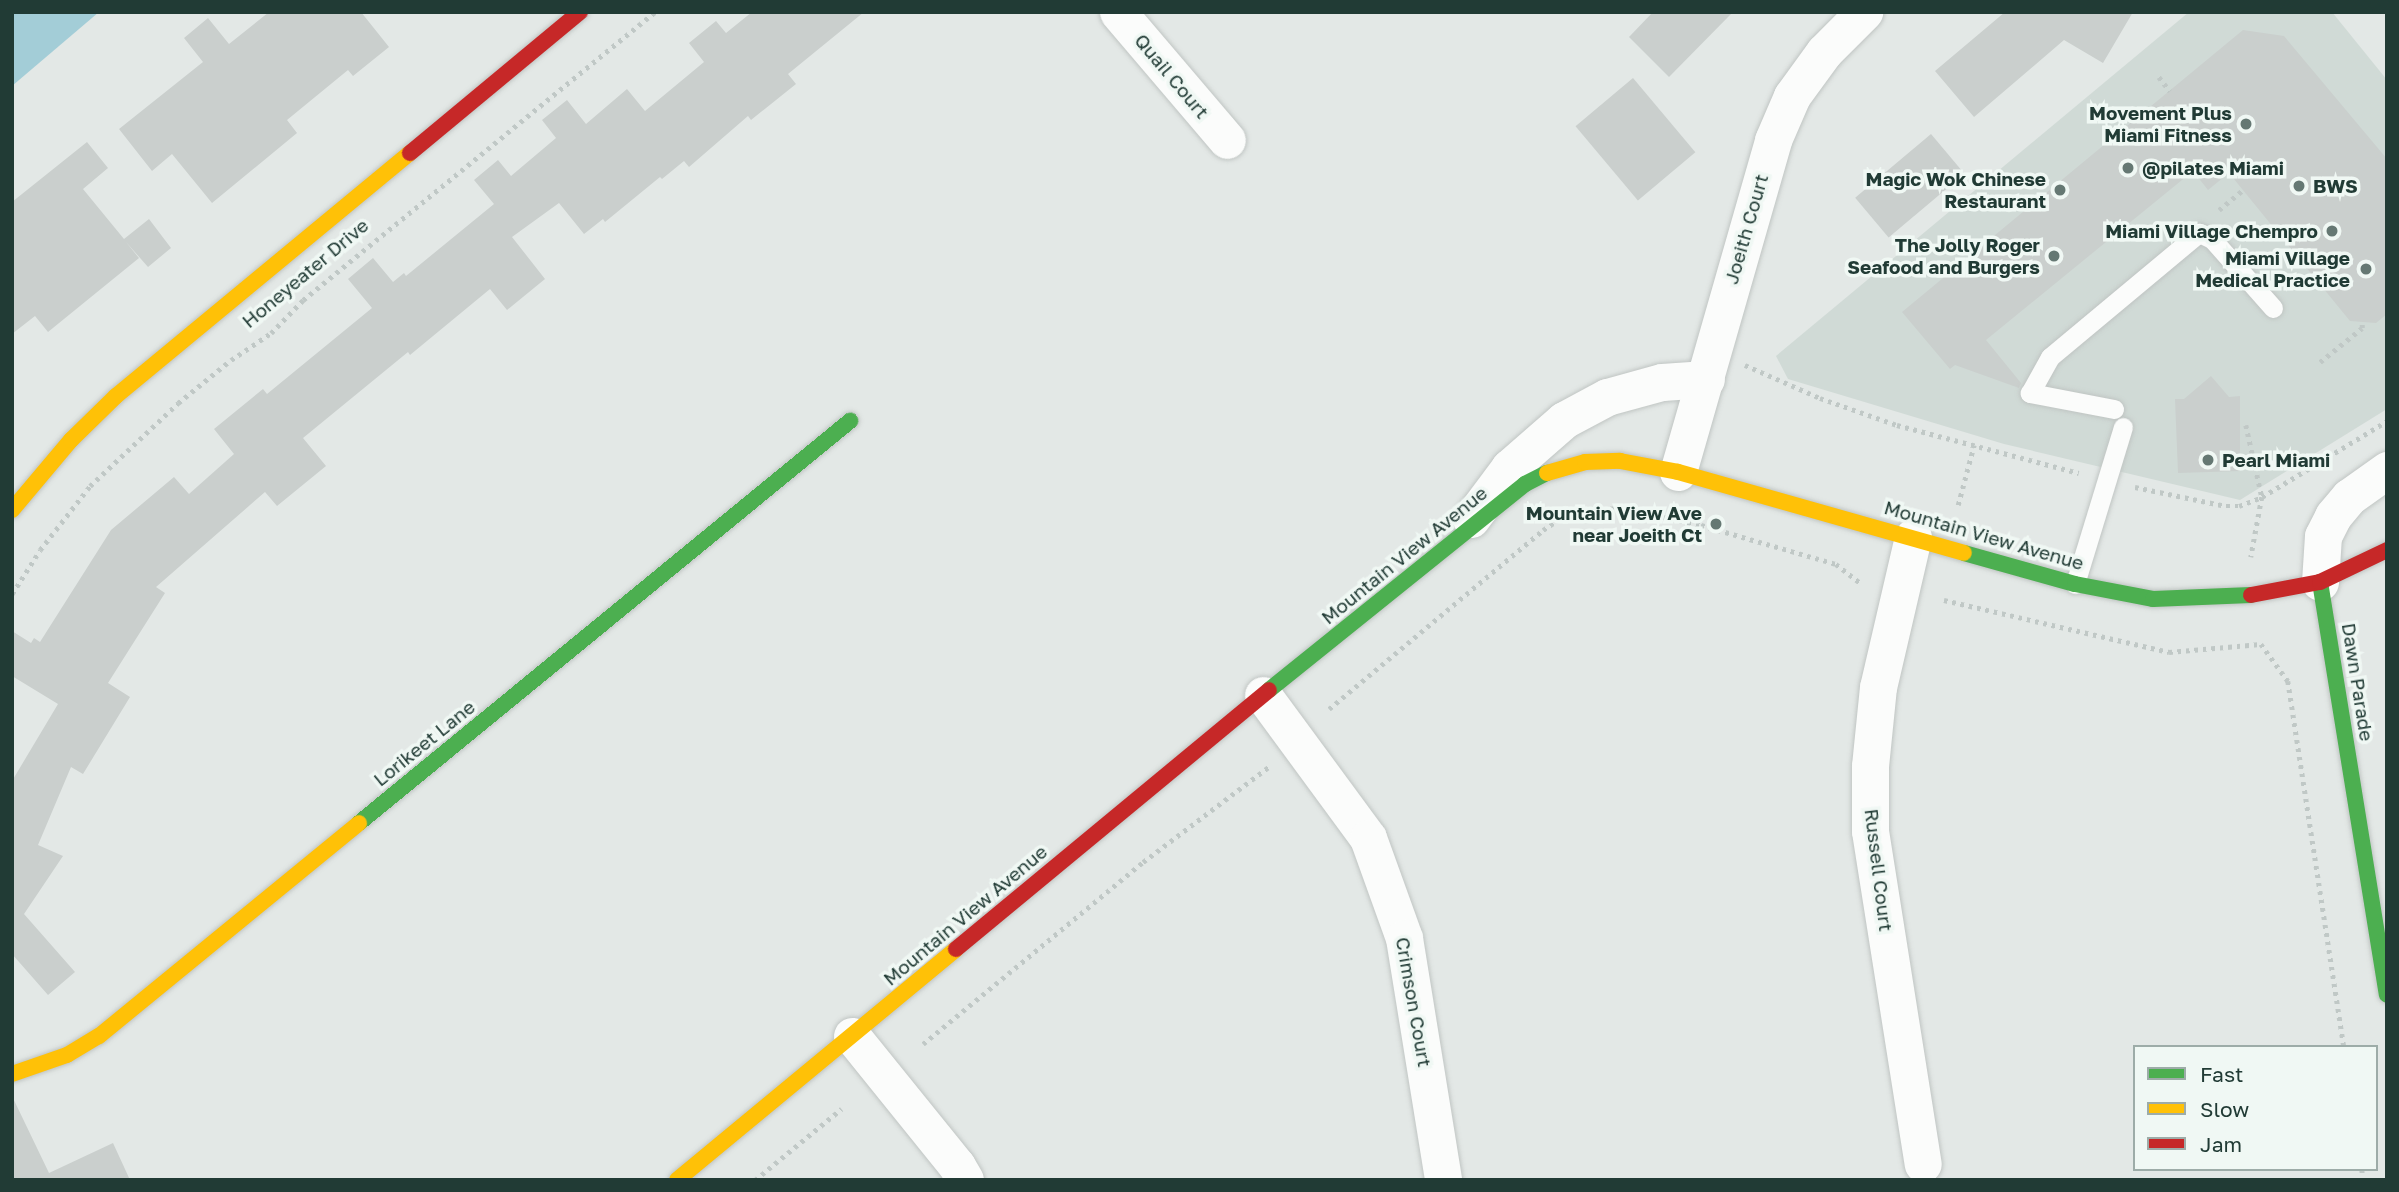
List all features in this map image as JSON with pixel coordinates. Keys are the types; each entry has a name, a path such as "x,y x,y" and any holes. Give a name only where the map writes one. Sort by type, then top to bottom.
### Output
{"street":[{"name":"Honeyeater Drive","path":"12,510 64,448 116,396 580,12"},
{"name":"Quail Court","path":"1118,12 1227,140"},
{"name":"Joeith Court","path":"1678,471 1706,379 1758,185 1782,118 1793,96 1824,52 1864,12"},
{"path":"1454,542 1509,468 1564,420 1607,397 1662,382 1706,379"},
{"name":"Lorikeet Lane","path":"12,1074 67,1055 99,1036 850,421"},
{"name":"Mountain View Avenue","path":"677,1180 1263,695 1525,484 1551,471 1586,462 1620,461 1678,471 2075,584 2153,599 2257,595 2320,582 2387,550"},
{"path":"2320,582 2323,536 2333,516 2349,497 2387,470"},
{"name":"Russell Court","path":"1913,537 1878,687 1870,766 1870,831 1923,1164"},
{"name":"Dawn Parade","path":"2320,582 2384,956 2387,995"},
{"name":"Crimson Court","path":"1263,695 1368,838 1404,938 1443,1180"},
{"path":"852,1036 957,1166 965,1180"}],"lane":[{"path":"2075,584 2106,480 2118,418 2030,393 2050,357 2199,233 2212,239 2273,308"}],"path":[{"name":"Honeyeater Drive","path":"12,594 40,550 90,486 177,403 231,360 271,333 303,300 655,12"},
{"path":"2159,77 2171,91"},
{"path":"2218,211 2243,190"},
{"path":"2320,362 2362,328 2362,322"},
{"path":"1741,363 1820,398 1897,425 2106,480 2226,506 2239,506 2262,497 2387,421"},
{"path":"2246,425 2262,497 2251,558"},
{"path":"1958,505 1974,445"},
{"path":"1329,709 1543,530 1565,515 1585,510 1620,508 1701,525 1836,564 1860,583"},
{"path":"2263,630 2261,644 2288,681 2344,1045"},
{"path":"923,1044 1143,862 1271,765"},
{"path":"755,1180 841,1109"}],"shaded area":[{"path":"2189,12 2332,12 2387,80 2387,409 2240,500 2004,444 1788,379 1776,356"}],"water":[{"path":"12,12 99,12 12,86"}],"building":[{"path":"269,12 361,12 389,47 353,76 348,70 287,120 297,133 212,203 172,154 152,171 119,129 203,62 184,38 208,18 229,44"},
{"path":"752,12 864,12 788,74 796,84 751,120 748,116 689,167 684,161 605,222 603,219 584,234 559,203 512,237 545,279 507,310 490,289 410,355 408,352 303,438 326,466 277,506 265,492 156,587 165,593 108,683 130,697 83,774 71,767 38,845 63,856 24,914 75,972 48,995 12,954 12,781 58,704 12,676 12,631 31,643 34,638 40,642 111,530 174,477 189,494 234,454 214,429 263,389 267,394 372,308 348,279 373,258 393,282 404,273 406,276 494,204 474,180 498,160 511,176 556,138 542,120 567,100 586,124 627,89 645,111 704,62 689,43 716,21 726,33"},
{"path":"1653,12 1733,12 1669,77 1629,37"},
{"path":"2005,12 2133,12 2103,63 2064,40 1974,117 1935,71"},
{"path":"2243,30 2284,36 2387,159 2387,314 2376,323 2350,321 2229,173 2208,190 2193,171 1986,340 2021,383 2019,388 1955,365 1950,369 1902,312"},
{"path":"1633,78 1695,152 1638,201 1576,126"},
{"path":"1931,134 1964,174 1889,237 1855,198"},
{"path":"87,142 108,168 83,189 124,239 149,219 171,248 148,267 126,242 139,258 48,332 35,316 12,334 12,202"},
{"path":"2211,376 2229,397 2240,396 2240,471 2178,473 2175,399 2184,399"},
{"path":"12,1096 49,1173 113,1143 130,1180 12,1180"}],"traffic: fast":[{"path":"359,823 850,421"},
{"path":"1269,690 1525,484 1547,473"},
{"path":"1964,553 2075,584 2153,599 2251,595"},
{"path":"2320,582 2387,995"}],"traffic: slow":[{"path":"12,510 71,440 116,396 410,153"},
{"path":"1547,473 1585,462 1620,461 1678,472 1964,553"},
{"path":"12,1074 67,1055 99,1036 359,823"},
{"path":"677,1180 956,949"}],"traffic: jam":[{"path":"410,153 580,12"},
{"path":"2251,595 2320,582 2387,550"},
{"path":"956,949 1269,690"}],"place":[{"name":"Movement Plus Miami Fitness","path":"2246,124"},
{"name":"@pilates Miami","path":"2128,168"},
{"name":"BWS","path":"2299,186"},
{"name":"Magic Wok Chinese Restaurant","path":"2060,190"},
{"name":"Miami Village Chempro","path":"2332,231"},
{"name":"The Jolly Roger Seafood and Burgers","path":"2054,256"},
{"name":"Miami Village Medical Practice","path":"2366,269"},
{"name":"Pearl Miami","path":"2208,460"},
{"name":"Mountain View Ave near Joeith Ct","path":"1716,524"}]}
